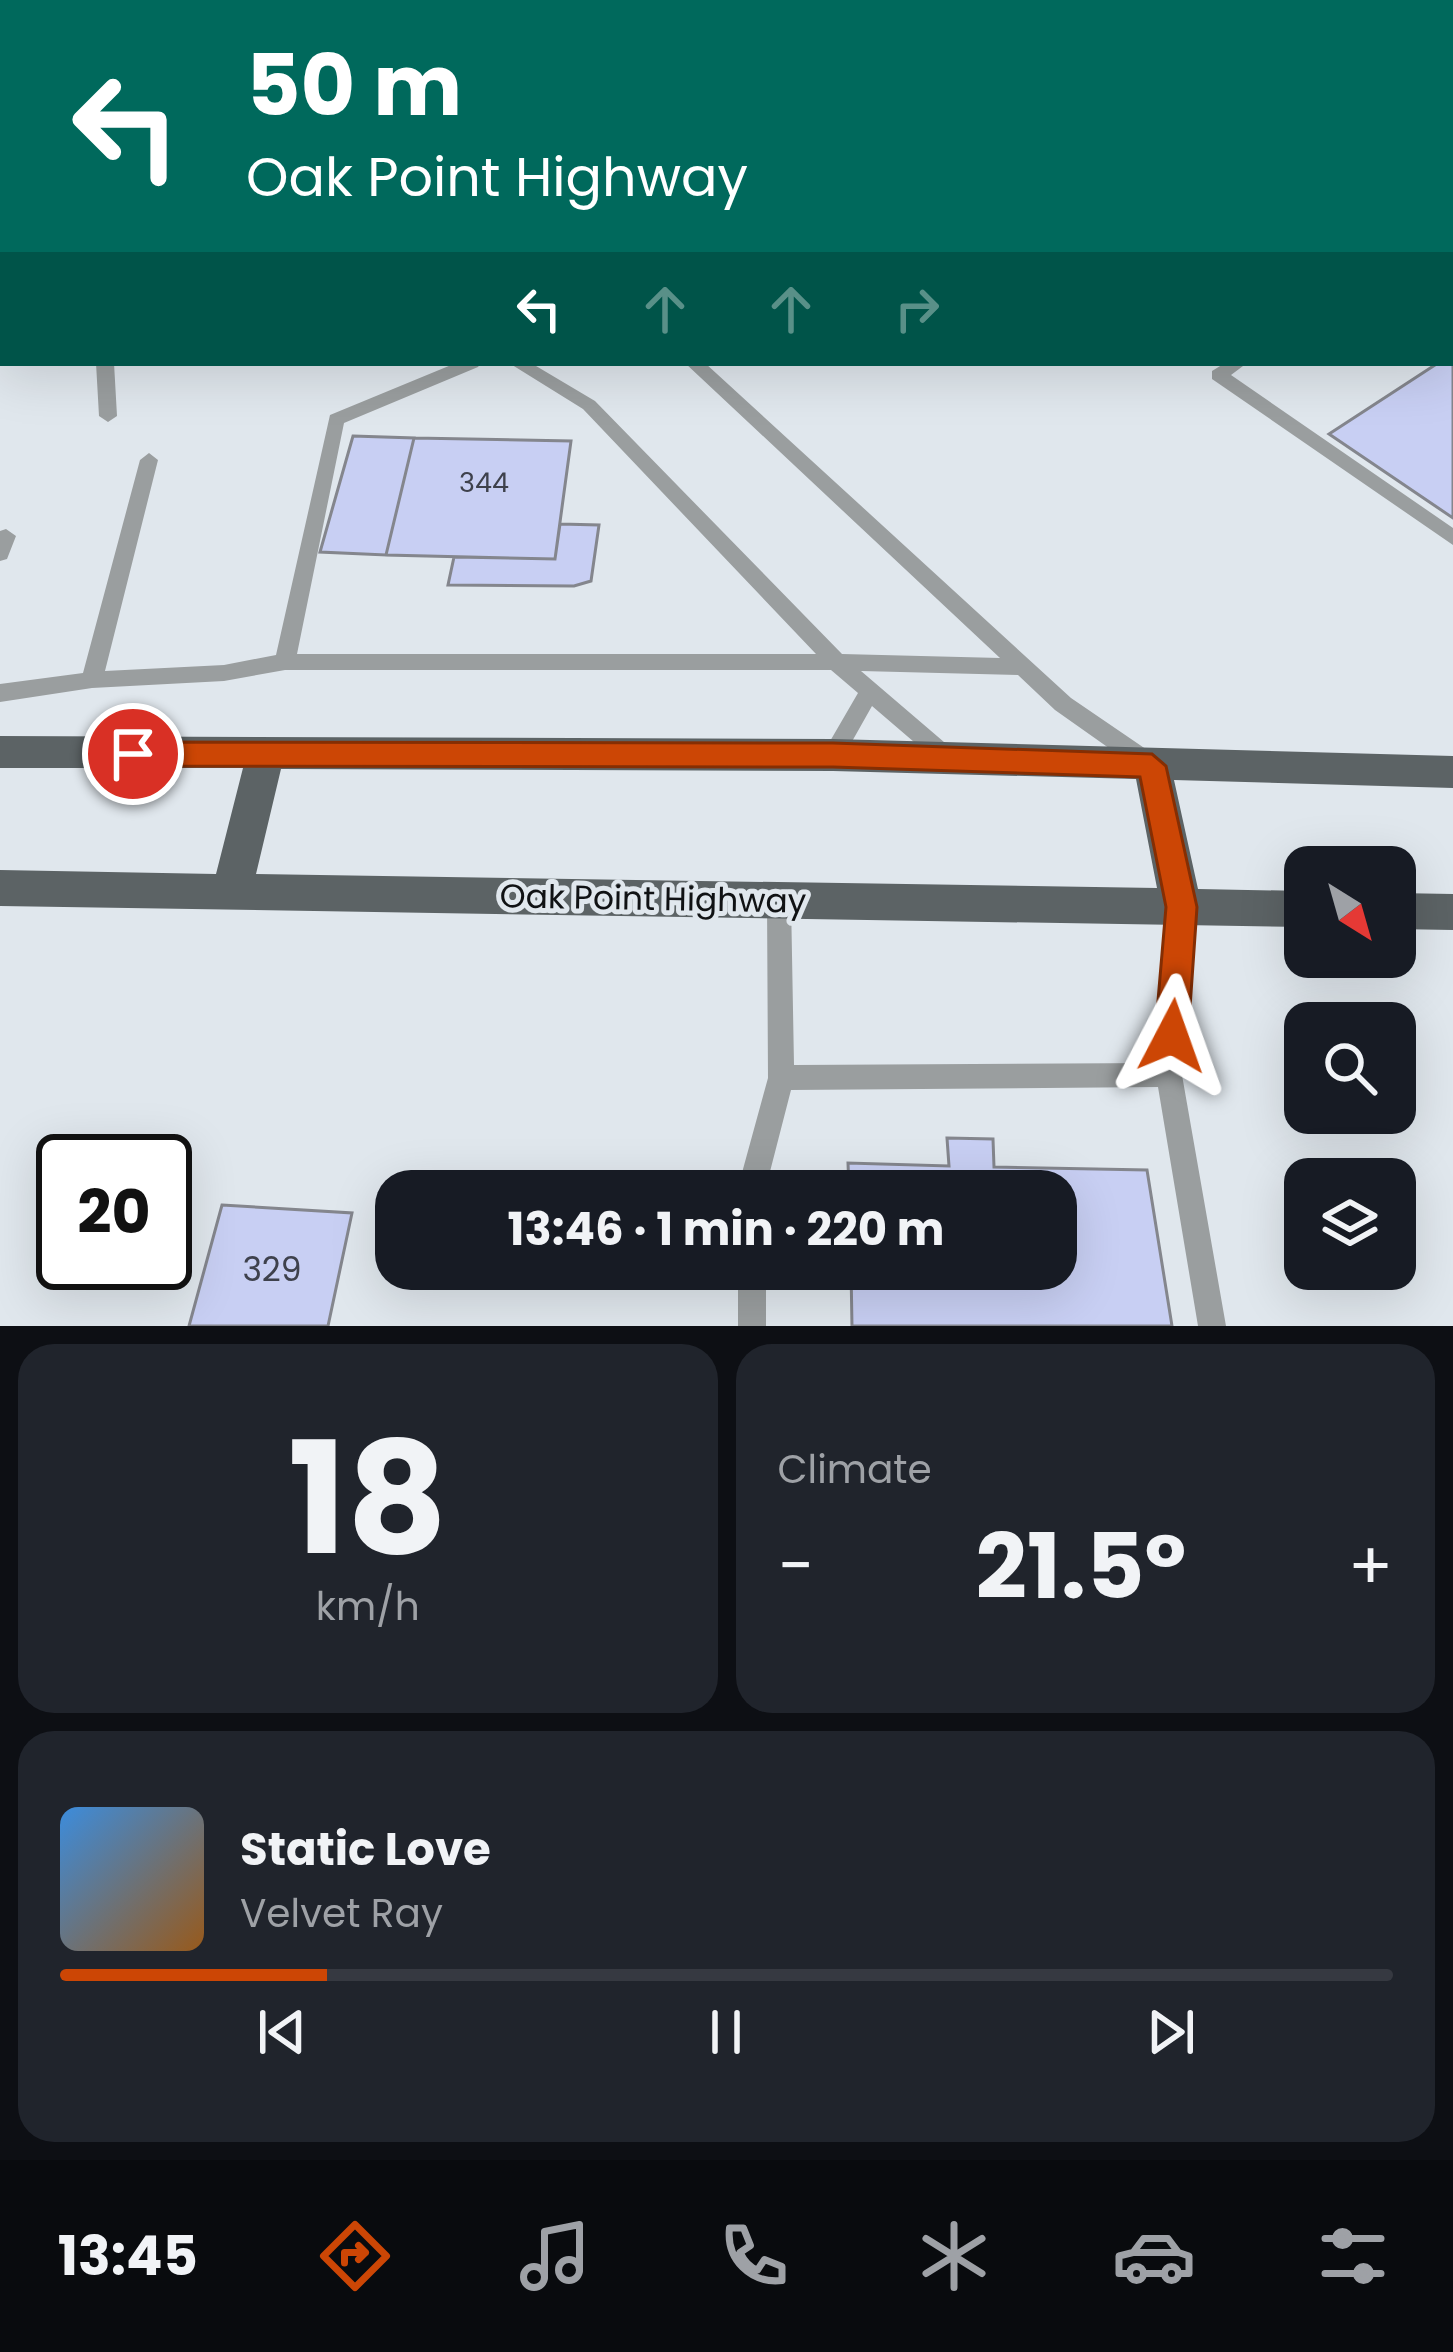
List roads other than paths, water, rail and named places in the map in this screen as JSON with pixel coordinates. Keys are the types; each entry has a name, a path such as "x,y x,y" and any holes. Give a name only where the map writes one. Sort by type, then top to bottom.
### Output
{"main road":[{"path":"0,752 833,755 1453,772"},
{"path":"232,892 265,756"},
{"path":"1152,766 1181,907"},
{"name":"Oak Point Highway","path":"0,888 1284,909"},
{"path":"1416,911 1453,912"}],"lane":[{"path":"105,366 108,416"},
{"path":"285,662 336,419 465,366"},
{"path":"523,366 589,405 837,662 950,760"},
{"path":"697,366 1063,704 1152,766"},
{"path":"1233,366 1218,375 1453,538"},
{"path":"92,680 149,460"},
{"path":"0,693 92,680 224,673 285,662 837,662 1022,667"},
{"path":"833,755 871,689"},
{"path":"757,1170 782,1078 779,900"},
{"path":"1181,907 1169,1075 1212,1326"},
{"path":"782,1078 1169,1075"},
{"path":"752,1290 752,1326"}]}
